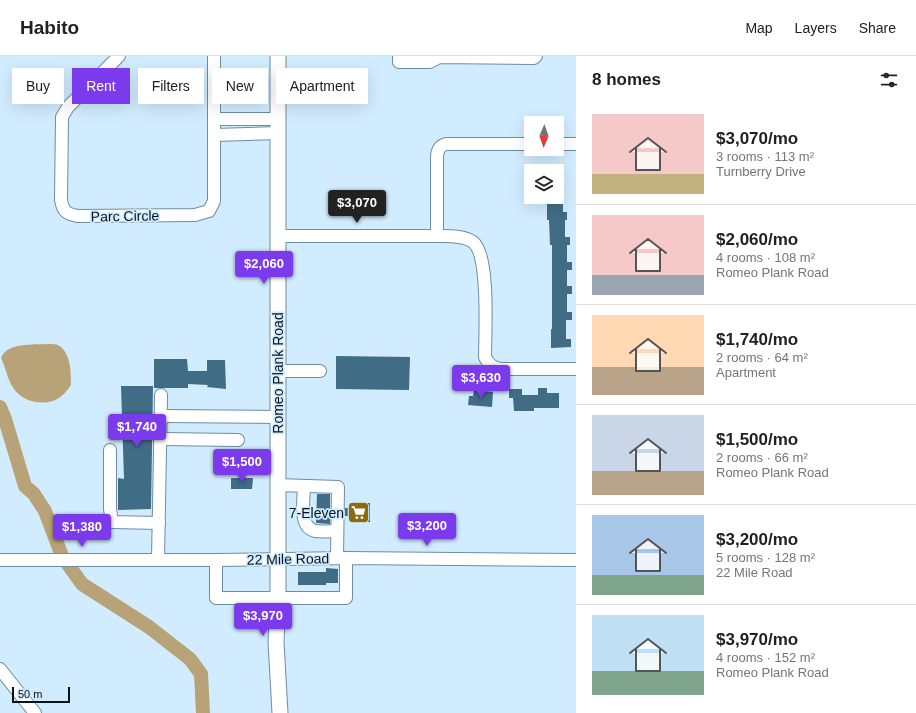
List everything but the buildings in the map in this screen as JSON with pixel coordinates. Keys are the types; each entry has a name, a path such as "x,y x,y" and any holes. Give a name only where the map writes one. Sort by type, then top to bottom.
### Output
{"main road":[{"name":"Romeo Plank Road","path":"278,56 278,597 276,642 280,713"}],"street":[{"name":"Parc Circle","path":"119,56 68,107 62,117 62,207 65,212 78,216 195,215 209,212 214,201 214,56"},
{"path":"399,56 399,62 430,62 440,57 534,58 536,56"},
{"path":"214,119 278,126"},
{"path":"214,135 278,126"},
{"path":"437,236 437,153 440,148 446,144 524,144"},
{"path":"564,144 576,144"},
{"path":"278,236 437,236 464,238 474,243 482,260 485,281 485,357 488,363 491,366 502,369 576,369"},
{"path":"278,371 320,371"},
{"path":"158,560 161,395"},
{"path":"161,416 238,418 278,417"},
{"path":"161,439 238,440"},
{"path":"110,450 110,509 112,522 159,523"},
{"path":"216,560 216,598 346,598 342,558 337,531 338,486 277,485"},
{"path":"304,486 304,522 307,526 316,531 337,531"},
{"name":"22 Mile Road","path":"0,560 216,560 342,558 576,560"},
{"path":"0,670 35,713"}],"shaded area":[{"path":"22,345 58,345 66,353 71,375 71,385 64,394 55,400 50,402 32,401 22,397 14,389 1,358 9,349 15,347"}],"waterway":[{"path":"0,407 25,486 34,494 45,511 62,556 82,584 149,627 190,659 201,674 203,713"}],"place":[{"name":"7-Eleven","path":"359,513"}]}
